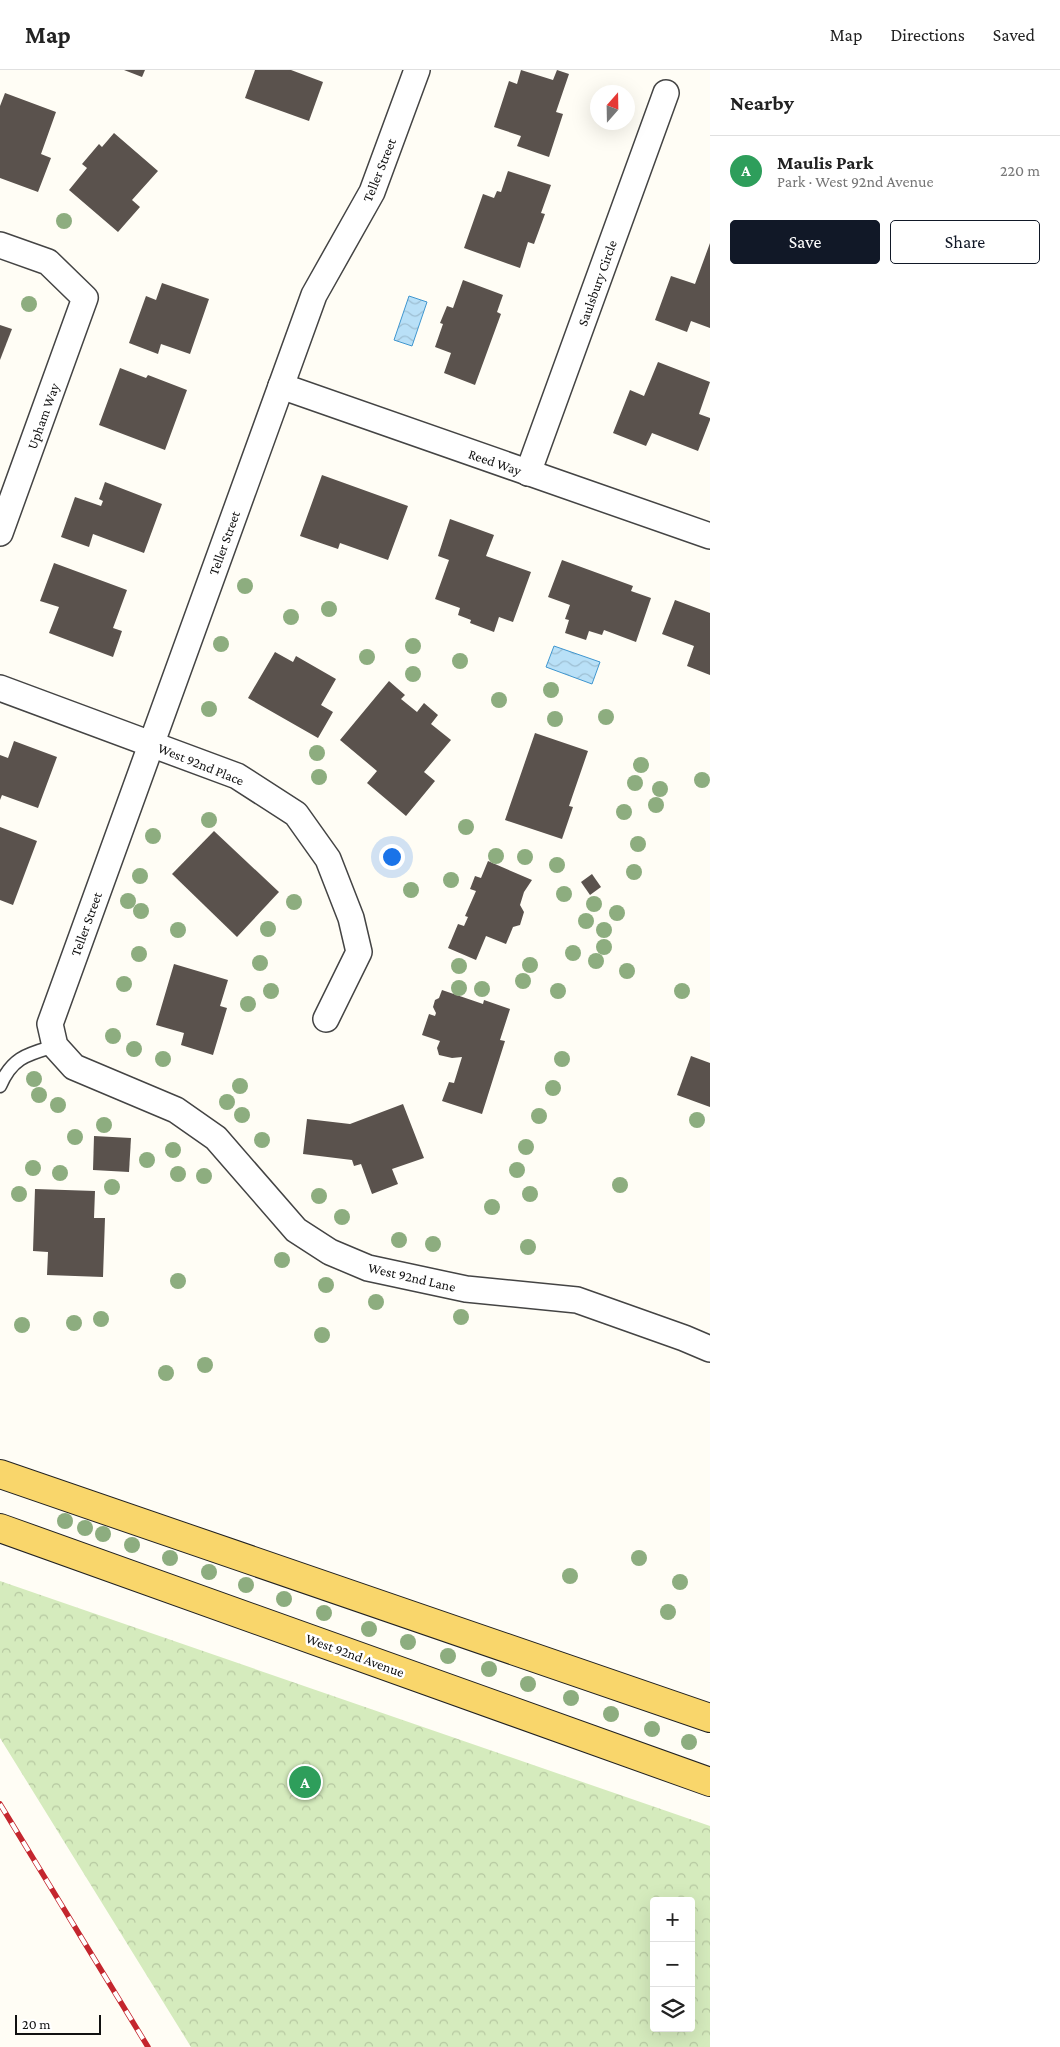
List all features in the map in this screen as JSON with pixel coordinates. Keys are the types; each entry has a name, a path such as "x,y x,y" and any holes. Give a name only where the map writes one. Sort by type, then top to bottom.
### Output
{"main road":[{"path":"0,1474 710,1718"},
{"name":"West 92nd Avenue","path":"0,1528 710,1782"}],"street":[{"name":"Teller Street","path":"52,1035 152,744 314,295 372,192 417,70"},
{"name":"Saulsbury Circle","path":"528,473 666,93"},
{"name":"Upham Way","path":"0,245 48,262 85,298 0,533"},
{"name":"Reed Way","path":"281,386 710,536"},
{"name":"West 92nd Place","path":"0,688 237,776 296,814 328,859 351,918 359,952 326,1019"},
{"name":"West 92nd Lane","path":"52,1035 74,1067 176,1110 216,1138 296,1230 330,1252 368,1268 466,1289 577,1300 710,1349"}],"lane":[{"path":"0,1086 5,1074 24,1055 52,1035"}],"green space":[{"path":"0,1581 710,1826 710,2047 191,2047 0,1738"}],"water":[{"path":"409,296 427,302 412,346 394,340"},
{"path":"554,646 600,662 592,684 546,667"}],"building":[{"path":"124,70 145,70 142,77"},
{"path":"255,70 291,70 323,82 309,121 245,98"},
{"path":"521,70 553,80 557,70 569,74 556,112 563,114 549,157 517,146 521,136 494,127 509,81 517,84"},
{"path":"5,93 56,112 41,154 51,158 38,192 0,178 0,106"},
{"path":"114,133 158,171 132,200 140,207 118,232 69,190 87,168 82,164 99,144 102,147"},
{"path":"508,171 551,185 541,213 545,214 534,244 528,242 520,268 464,248 483,194 494,198 497,191 501,192"},
{"path":"710,243 710,328 691,321 687,332 655,320 671,276 695,284"},
{"path":"463,280 503,295 497,312 501,314 475,385 444,373 451,353 435,347 443,324 440,323 447,306 453,308"},
{"path":"162,283 209,299 190,354 161,344 158,354 129,343 146,296 156,300"},
{"path":"0,325 12,329 0,360"},
{"path":"658,362 710,382 699,414 710,418 710,420 698,451 652,433 646,446 613,433 630,390 644,396"},
{"path":"120,368 146,378 148,375 187,390 165,450 99,425"},
{"path":"322,475 408,506 388,560 340,543 338,549 300,536"},
{"path":"105,482 162,504 144,553 93,534 89,547 61,537 75,497 101,506 103,501 99,499"},
{"path":"450,519 494,535 486,556 531,572 513,622 499,617 494,632 470,623 471,620 458,615 460,608 435,599 449,560 438,556"},
{"path":"562,560 633,586 631,591 651,598 636,642 604,630 602,635 589,631 586,640 565,633 569,620 565,619 570,605 548,597"},
{"path":"54,563 127,590 113,628 122,631 113,657 49,633 59,607 40,601"},
{"path":"675,600 710,613 710,675 687,666 694,646 662,634"},
{"path":"275,652 293,662 296,656 336,679 321,705 333,712 318,738 248,698"},
{"path":"389,681 405,695 401,699 417,712 424,703 438,715 431,724 451,740 424,772 435,781 406,816 367,783 377,771 340,740"},
{"path":"535,733 588,751 569,806 573,807 562,839 505,820"},
{"path":"14,741 57,757 38,808 2,795 0,800 0,755 8,758"},
{"path":"0,827 37,841 13,905 0,900"},
{"path":"214,831 279,892 237,937 172,874"},
{"path":"488,861 532,880 524,892 520,905 524,912 520,925 513,927 506,944 486,936 476,960 448,948 458,924 464,926 468,917 465,916 476,891 470,889 475,876 481,878"},
{"path":"592,874 601,887 590,895 581,882"},
{"path":"174,964 228,980 220,1006 227,1008 213,1055 181,1045 184,1033 156,1025"},
{"path":"442,990 483,1004 484,1000 510,1009 500,1040 505,1041 482,1114 442,1101 449,1082 454,1083 462,1057 452,1058 439,1055 437,1048 440,1041 422,1035 429,1014 435,1016 436,1013 433,1007 435,1000 439,998"},
{"path":"691,1056 710,1063 710,1107 677,1095"},
{"path":"403,1104 424,1158 392,1169 398,1184 372,1194 361,1164 354,1166 352,1160 303,1154 307,1119 350,1124"},
{"path":"94,1136 131,1138 129,1172 93,1170"},
{"path":"35,1189 95,1191 94,1218 105,1218 103,1277 47,1275 48,1252 33,1251"}],"railway":[{"path":"0,1804 148,2047"}],"place":[{"name":"Maulis Park","path":"305,1782"}]}
